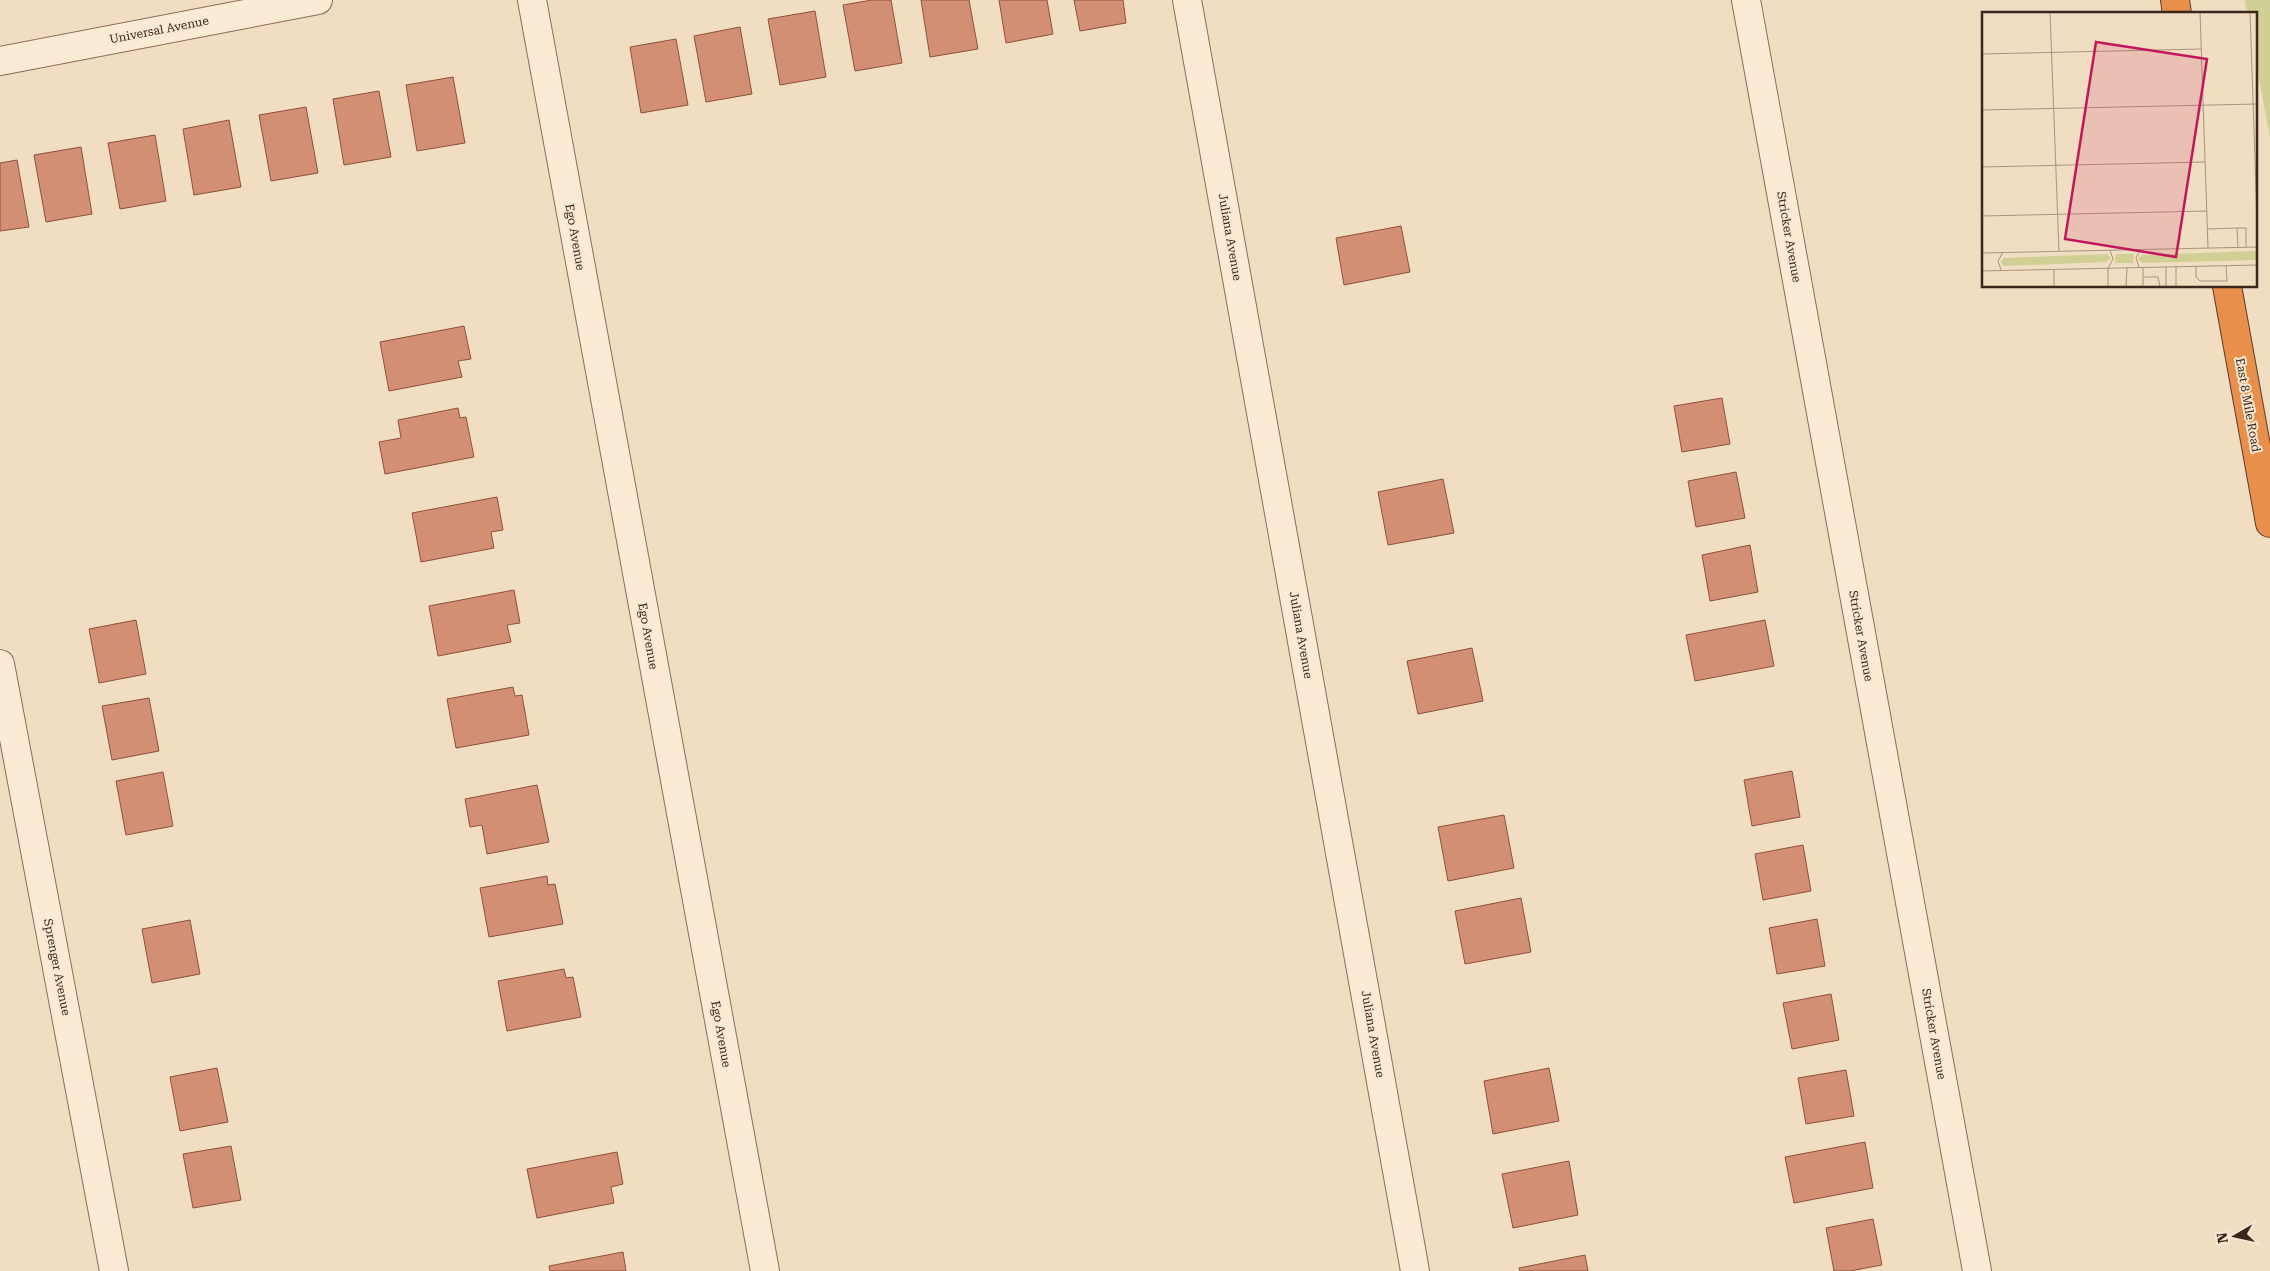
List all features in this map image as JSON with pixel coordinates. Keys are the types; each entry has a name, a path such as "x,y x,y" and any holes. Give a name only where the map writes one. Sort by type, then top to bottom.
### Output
{"highway":[{"name":"East 8 Mile Road","path":"2227,288 2270,523"},
{"path":"2247,397 2270,411"}],"street":[{"name":"Universal Avenue","path":"0,61 318,0"},
{"name":"Ego Avenue","path":"532,0 765,1271"},
{"name":"Juliana Avenue","path":"1187,0 1415,1271"},
{"name":"Stricker Avenue","path":"1746,0 1977,1271"},
{"name":"Sprenger Avenue","path":"0,664 114,1271"}],"green space":[{"path":"2245,0 2270,0 2270,138 2258,74 2258,12 2247,12"}],"building":[{"path":"872,0 891,0 902,63 855,71 843,5"},
{"path":"921,0 969,0 978,49 930,57"},
{"path":"999,0 1047,0 1053,34 1006,43"},
{"path":"1074,0 1123,0 1126,23 1080,31"},
{"path":"815,11 826,77 780,85 768,19"},
{"path":"740,27 752,94 706,102 694,36"},
{"path":"676,39 688,105 641,113 630,47"},
{"path":"453,77 465,143 417,151 406,85"},
{"path":"379,91 391,157 344,165 333,99"},
{"path":"306,107 318,173 271,181 259,115"},
{"path":"229,120 241,187 194,195 183,129"},
{"path":"155,135 166,201 120,209 108,143"},
{"path":"81,147 92,214 46,222 34,155"},
{"path":"17,160 29,227 0,231 0,163"},
{"path":"1401,226 1410,272 1344,285 1336,238"},
{"path":"464,326 471,359 458,361 462,377 389,391 380,342"},
{"path":"1722,398 1730,444 1682,452 1674,406"},
{"path":"458,408 460,418 466,417 474,457 385,474 379,442 401,438 398,420"},
{"path":"1736,472 1745,518 1696,527 1688,481"},
{"path":"1443,479 1454,533 1388,545 1378,492"},
{"path":"497,497 503,530 491,532 494,548 421,562 412,513"},
{"path":"1750,545 1758,592 1710,601 1702,555"},
{"path":"514,590 520,623 507,625 511,642 438,656 429,606"},
{"path":"136,620 146,674 99,683 89,629"},
{"path":"1765,620 1774,666 1695,681 1686,635"},
{"path":"1472,648 1483,701 1418,714 1407,661"},
{"path":"513,687 515,696 522,695 529,735 456,748 447,699"},
{"path":"149,698 159,751 112,760 102,706"},
{"path":"1792,771 1800,817 1752,826 1744,780"},
{"path":"163,772 173,826 126,835 116,781"},
{"path":"537,785 549,842 487,854 482,825 470,827 465,799"},
{"path":"1504,815 1514,868 1448,881 1438,827"},
{"path":"1803,845 1811,891 1763,900 1755,854"},
{"path":"547,876 548,885 555,884 563,924 489,937 480,888"},
{"path":"1521,898 1531,952 1465,964 1455,911"},
{"path":"1817,919 1825,966 1777,974 1769,928"},
{"path":"190,920 200,974 152,983 142,929"},
{"path":"564,969 566,978 573,977 581,1017 507,1031 498,981"},
{"path":"1831,994 1839,1040 1792,1049 1783,1003"},
{"path":"217,1068 228,1122 180,1131 170,1077"},
{"path":"1549,1068 1559,1121 1493,1134 1484,1081"},
{"path":"1846,1070 1854,1116 1806,1124 1798,1078"},
{"path":"1865,1142 1873,1188 1794,1203 1785,1157"},
{"path":"231,1146 241,1200 193,1208 183,1154"},
{"path":"617,1152 623,1184 611,1187 614,1203 537,1218 527,1169"},
{"path":"1569,1161 1578,1215 1513,1228 1502,1174"},
{"path":"1873,1219 1882,1265 1850,1271 1834,1271 1826,1228"},
{"path":"623,1252 626,1271 550,1271 549,1266"},
{"path":"1585,1255 1588,1271 1520,1271 1519,1268"}]}
